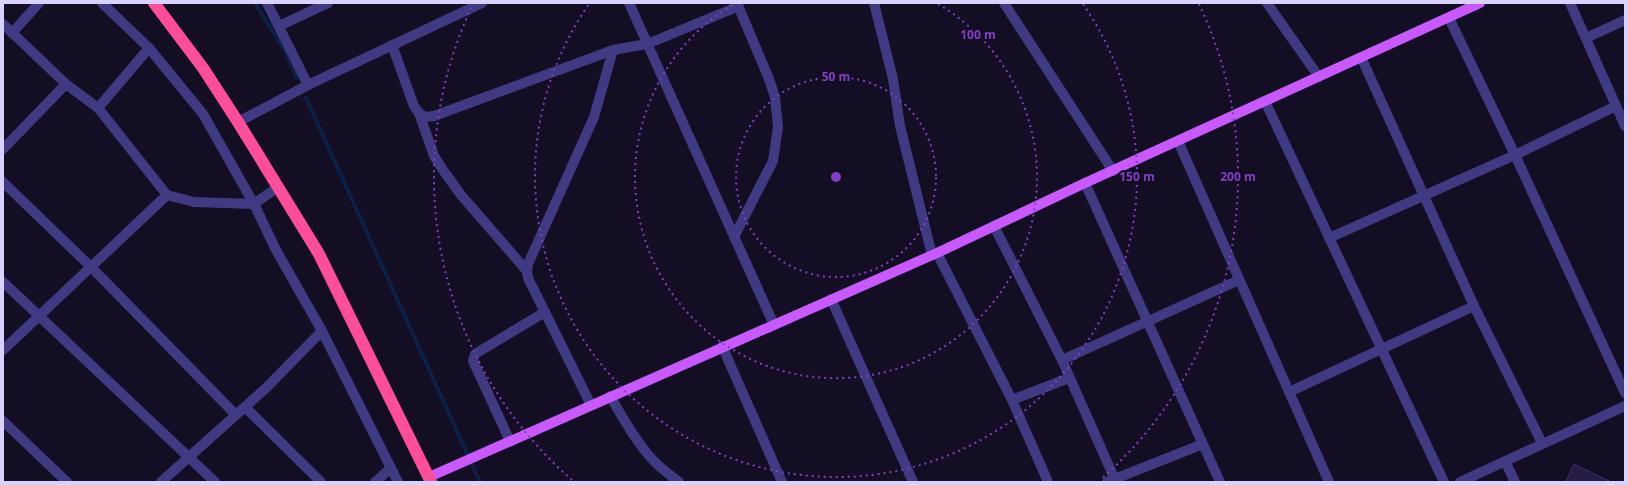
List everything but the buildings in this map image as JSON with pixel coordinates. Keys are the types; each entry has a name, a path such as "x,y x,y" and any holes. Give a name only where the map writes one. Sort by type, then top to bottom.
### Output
{"highway":[{"path":"154,3 203,68 319,254 430,479"}],"main road":[{"path":"430,479 456,464 722,346 774,325 935,254 1085,183 1480,3"}],"street":[{"path":"12,33 39,3"},
{"path":"102,3 149,48 203,114 254,204 276,250 322,331 398,482"},
{"path":"267,3 308,85"},
{"path":"279,26 328,3"},
{"path":"238,122 308,85 482,3"},
{"path":"629,3 774,325"},
{"path":"874,3 892,79 900,126 935,254 1012,400 1048,482"},
{"path":"1004,3 1113,171"},
{"path":"1267,3 1319,77"},
{"path":"1570,3 1625,126"},
{"path":"419,113 425,117 434,116 614,50 647,44 737,5 769,79 775,97 778,127 773,162 734,237"},
{"path":"1449,18 1516,155 1625,393"},
{"path":"1586,38 1625,20"},
{"path":"3,24 66,84 98,108 167,195 194,202 254,204 278,187"},
{"path":"392,45 434,156 461,196 527,271"},
{"path":"98,108 149,48"},
{"path":"591,404 528,278 527,271 528,264 594,117 614,50"},
{"path":"1362,57 1474,306 1542,443"},
{"path":"3,149 66,84"},
{"path":"1265,102 1444,482"},
{"path":"1330,238 1516,155 1616,106"},
{"path":"1178,141 1329,482"},
{"path":"3,182 91,267 236,415"},
{"path":"1085,183 1220,482"},
{"path":"3,350 167,195"},
{"path":"994,226 1062,360 1112,481 1203,444"},
{"path":"1062,360 1239,280"},
{"path":"3,282 215,482"},
{"path":"831,299 914,482"},
{"path":"1289,392 1474,306"},
{"path":"510,441 474,361 475,354 545,312"},
{"path":"161,482 245,407 322,331"},
{"path":"722,346 782,482"},
{"path":"1012,400 1069,378"},
{"path":"610,396 644,450 678,482"},
{"path":"1460,482 1625,406"},
{"path":"245,407 321,482"},
{"path":"3,421 67,482"},
{"path":"1505,461 1515,482"},
{"path":"375,482 391,468"}],"waterway":[{"path":"255,3 286,53 297,78"},
{"path":"306,98 480,482"}]}
